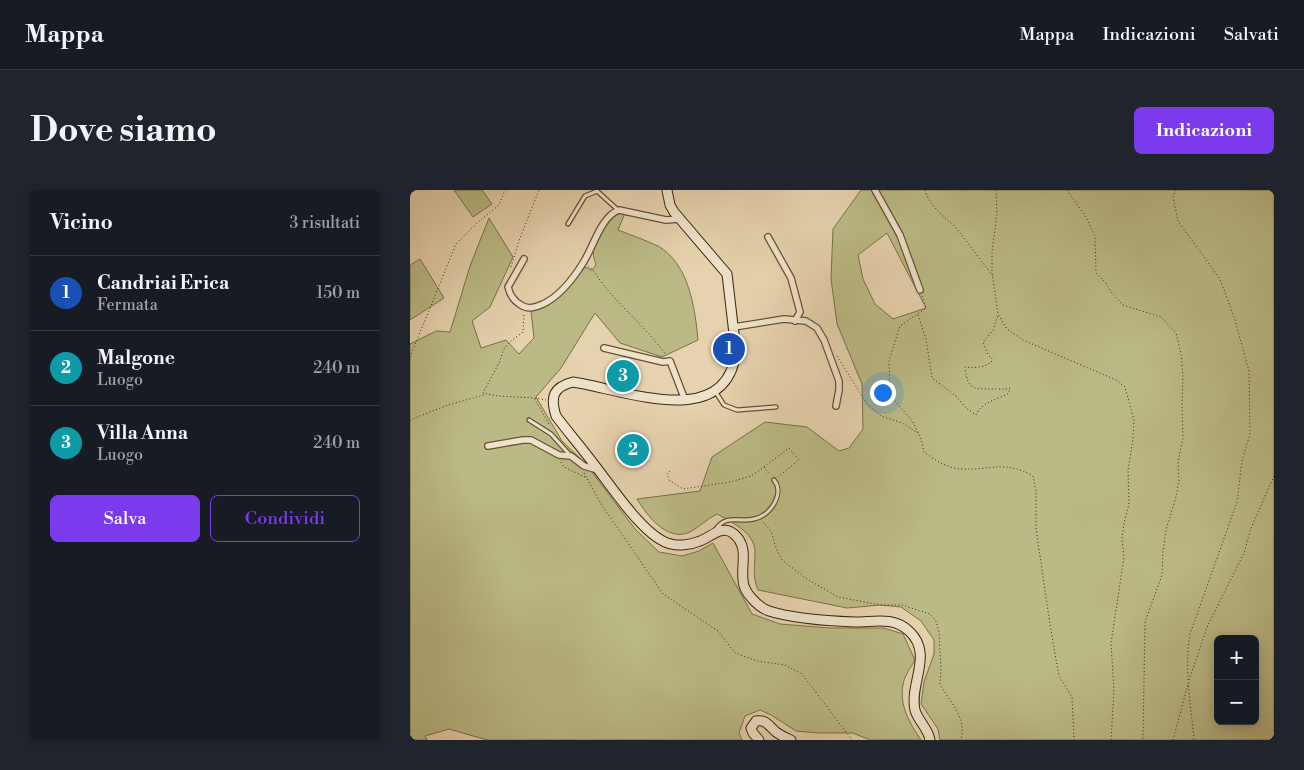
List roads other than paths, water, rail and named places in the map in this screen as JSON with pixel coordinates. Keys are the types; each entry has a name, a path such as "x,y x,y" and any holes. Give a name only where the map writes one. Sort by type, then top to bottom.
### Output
{"main road":[{"path":"667,190 670,205 727,274 734,327 735,364 728,378 714,390 699,399 668,401 573,382 563,385 556,391 552,406 556,416 618,497 650,532 663,541 671,544 691,544 699,542 713,533 724,530 732,532 740,540 744,552 742,582 752,599 766,610 794,617 855,622 886,620 899,624 910,631 918,644 922,662 915,689 915,710 929,733 930,740"},
{"path":"759,740 751,728 758,720 764,721 778,733 791,740"}],"street":[{"path":"875,190 900,235 920,290"},
{"path":"524,259 508,287 510,294 516,302 525,307 536,307 551,300 563,288 584,262 606,218 613,212 619,210 666,220 680,219"},
{"path":"768,237 791,278 800,312 795,321"},
{"path":"734,327 773,320 806,322 816,328 824,340 839,381 836,406"},
{"path":"604,348 663,362 670,361 685,400"},
{"path":"488,446 531,440 559,455 573,457 584,466 598,470"}],"lane":[{"path":"568,224 585,196 597,191 602,193 619,210"},
{"path":"714,390 724,405 737,410 776,407"},
{"path":"529,420 551,434 573,457"},
{"path":"713,533 720,522 731,519 755,519 770,509 778,497 777,484 774,480"}],"place":[{"name":"Candriai Erica","path":"729,349"},
{"name":"Villa Anna","path":"623,376"},
{"name":"Malgone","path":"633,450"}]}
